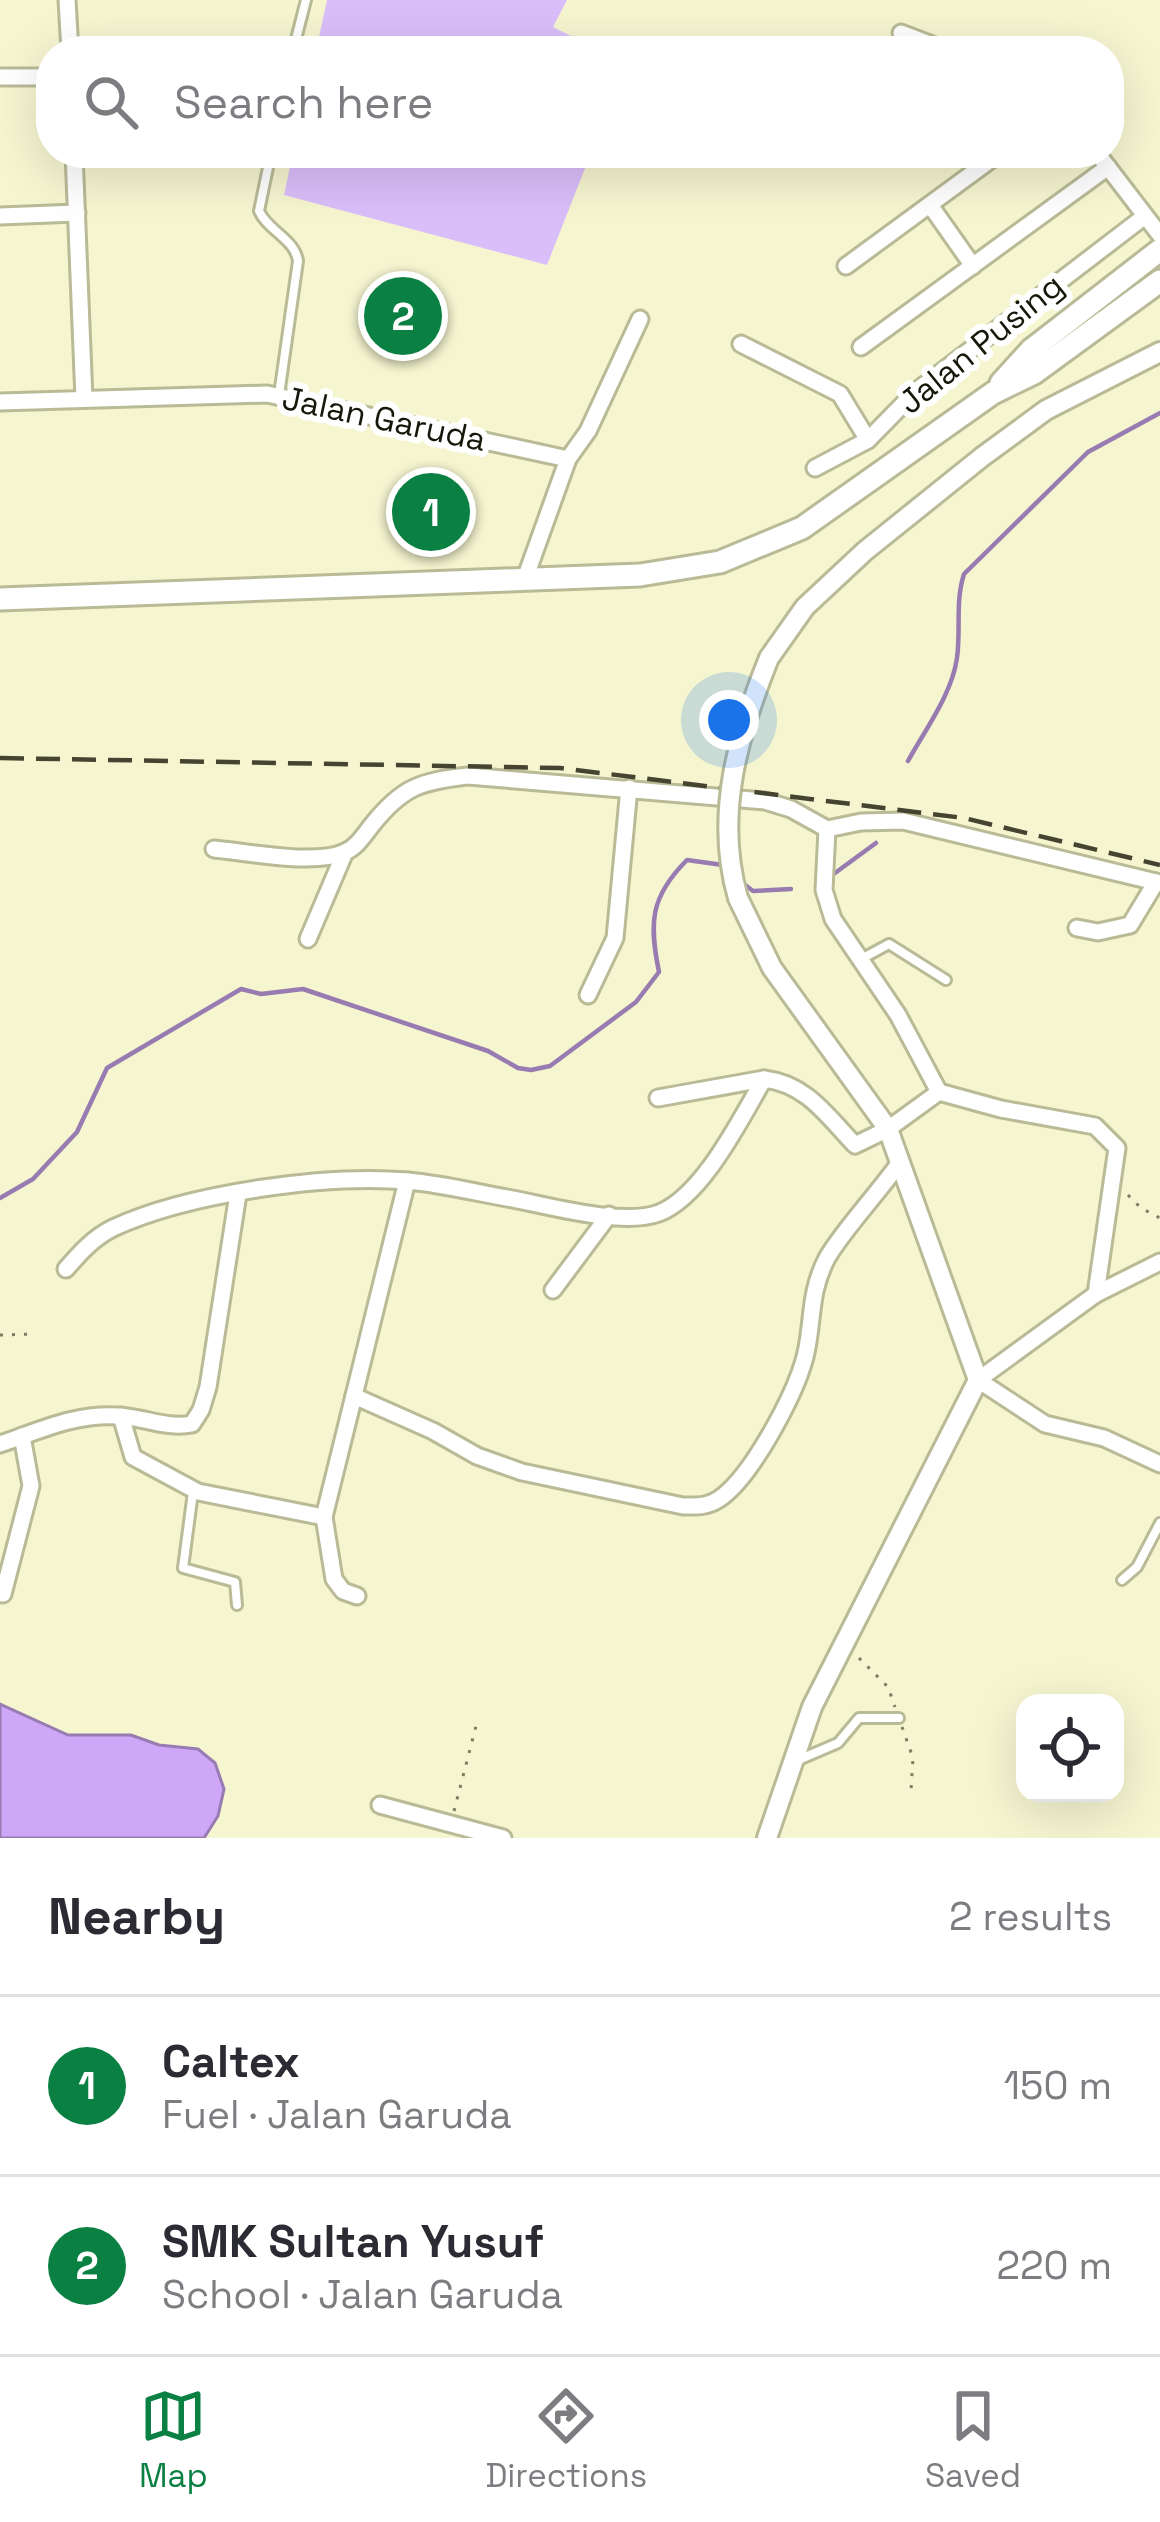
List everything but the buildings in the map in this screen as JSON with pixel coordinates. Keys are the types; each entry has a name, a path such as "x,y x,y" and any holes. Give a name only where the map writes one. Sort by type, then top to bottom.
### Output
{"main road":[{"path":"993,393 1031,350 1160,250"},
{"path":"0,599 675,572 720,562 802,528 993,393 1034,373 1160,280"}],"street":[{"path":"67,0 69,36"},
{"path":"901,33 909,36"},
{"path":"0,77 36,77"},
{"path":"75,168 84,399"},
{"path":"845,266 980,168"},
{"path":"861,346 1107,168"},
{"path":"1109,168 1160,235"},
{"path":"930,205 973,266"},
{"path":"0,215 77,214"},
{"name":"Jalan Pusing","path":"815,468 868,440 914,393 1145,216"},
{"path":"526,577 568,459 588,431 640,319"},
{"path":"741,344 840,394 868,440"},
{"path":"1160,352 1046,410 865,551 805,607 769,658 742,723 730,781 728,835 738,898 772,968 888,1130 978,1379 1045,1424 1103,1438 1160,1464"},
{"name":"Jalan Garuda","path":"0,402 278,396 568,459"},
{"path":"214,849 292,856 345,852 405,790 432,780 468,776 629,788 765,801 827,829 903,821 1158,883 1130,926 1098,932 1077,928"},
{"path":"588,995 615,938 629,788"},
{"path":"827,829 824,890 833,919 898,1015 939,1092 1094,1126 1118,1148 1096,1294"},
{"path":"308,939 345,852"},
{"path":"658,1098 764,1079 784,1081 804,1090 855,1145 888,1130 939,1092"},
{"path":"66,1269 88,1244 150,1214 291,1183 407,1181 644,1217 680,1202 721,1151 764,1079"},
{"path":"354,1396 477,1456 522,1472 683,1506 706,1506 724,1496 742,1475 780,1414 807,1352 811,1299 828,1256 900,1162"},
{"path":"357,1596 343,1591 334,1579 324,1517 407,1181"},
{"path":"0,1444 81,1416 121,1416 175,1427 192,1424 202,1410 228,1276 238,1194"},
{"path":"553,1290 609,1215"},
{"path":"767,1838 812,1707 978,1379 1096,1294 1160,1262"},
{"path":"121,1416 133,1457 193,1489 324,1517"},
{"path":"3,1594 31,1486 22,1436"},
{"path":"0,1527 22,1520"},
{"path":"380,1805 503,1838"}],"lane":[{"path":"297,36 306,0"},
{"path":"268,168 259,211 294,248 298,261 278,396"},
{"path":"861,958 889,944 946,980"},
{"path":"193,1489 183,1568 236,1582 236,1605"},
{"path":"1122,1580 1138,1567 1160,1523"},
{"path":"793,1762 838,1743 859,1718 899,1718"}],"path":[{"path":"1116,1172 1127,1194 1160,1218"},
{"path":"0,1335 34,1334"},
{"path":"451,1824 476,1726"}],"shaded area":[{"path":"327,0 567,0 553,27 571,36 319,36"},
{"path":"290,168 585,168 547,265 284,195"},
{"path":"0,1704 68,1735 131,1735 159,1745 198,1749 215,1763 224,1789 218,1816 204,1838 0,1838"}],"waterway":[{"path":"908,761 954,671 964,574 1088,452 1160,413"},
{"path":"835,873 876,843"},
{"path":"0,1198 33,1179 77,1132 107,1068 241,989 261,994 303,989 488,1051 518,1068 550,1066 636,1002 659,972 655,912 675,873 687,860 723,865"},
{"path":"740,881 753,891 791,889"}],"railway":[{"path":"0,758 560,768 964,818 1160,865"}],"place":[{"name":"SMK Sultan Yusuf","path":"403,316"},
{"name":"Caltex","path":"431,512"}]}
